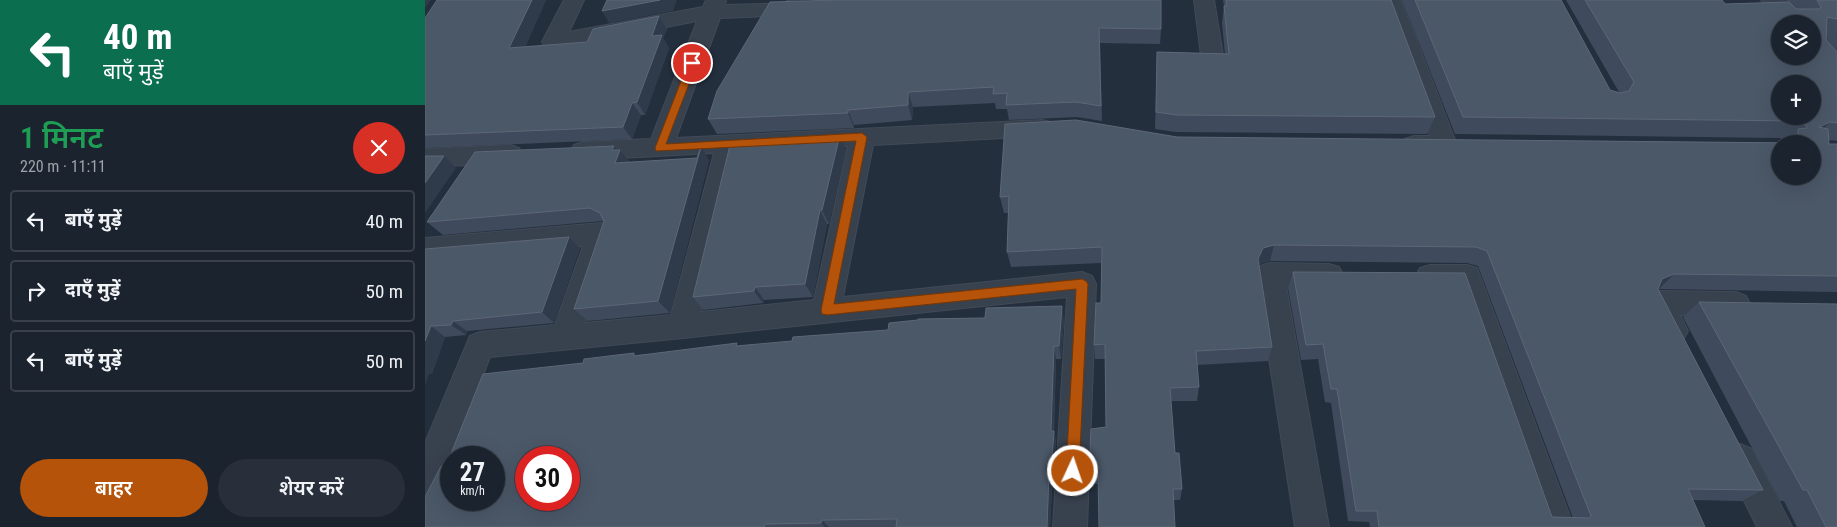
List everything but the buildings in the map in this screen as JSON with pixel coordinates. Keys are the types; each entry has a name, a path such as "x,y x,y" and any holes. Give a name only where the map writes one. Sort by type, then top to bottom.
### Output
{"street":[{"path":"574,0 553,42 714,6 821,8"},
{"path":"1204,0 1211,55"},
{"path":"1391,0 1455,145 1395,145"},
{"path":"1771,0 1785,15"},
{"path":"660,148 714,6"},
{"path":"565,152 1068,127"},
{"path":"827,310 862,137"},
{"path":"683,326 728,145"},
{"path":"425,158 537,153"},
{"path":"463,180 480,156"},
{"path":"427,238 601,234 565,337"},
{"path":"1312,527 1270,274 1359,275"},
{"path":"1408,276 1467,276 1557,527"},
{"path":"425,484 480,345 683,326 1082,284 1070,527"},
{"path":"1686,355 1659,303 1758,304"},
{"path":"1726,432 1775,527"}],"route":[{"path":"692,63 660,148 862,137 827,310 1082,284 1073,471"}]}
